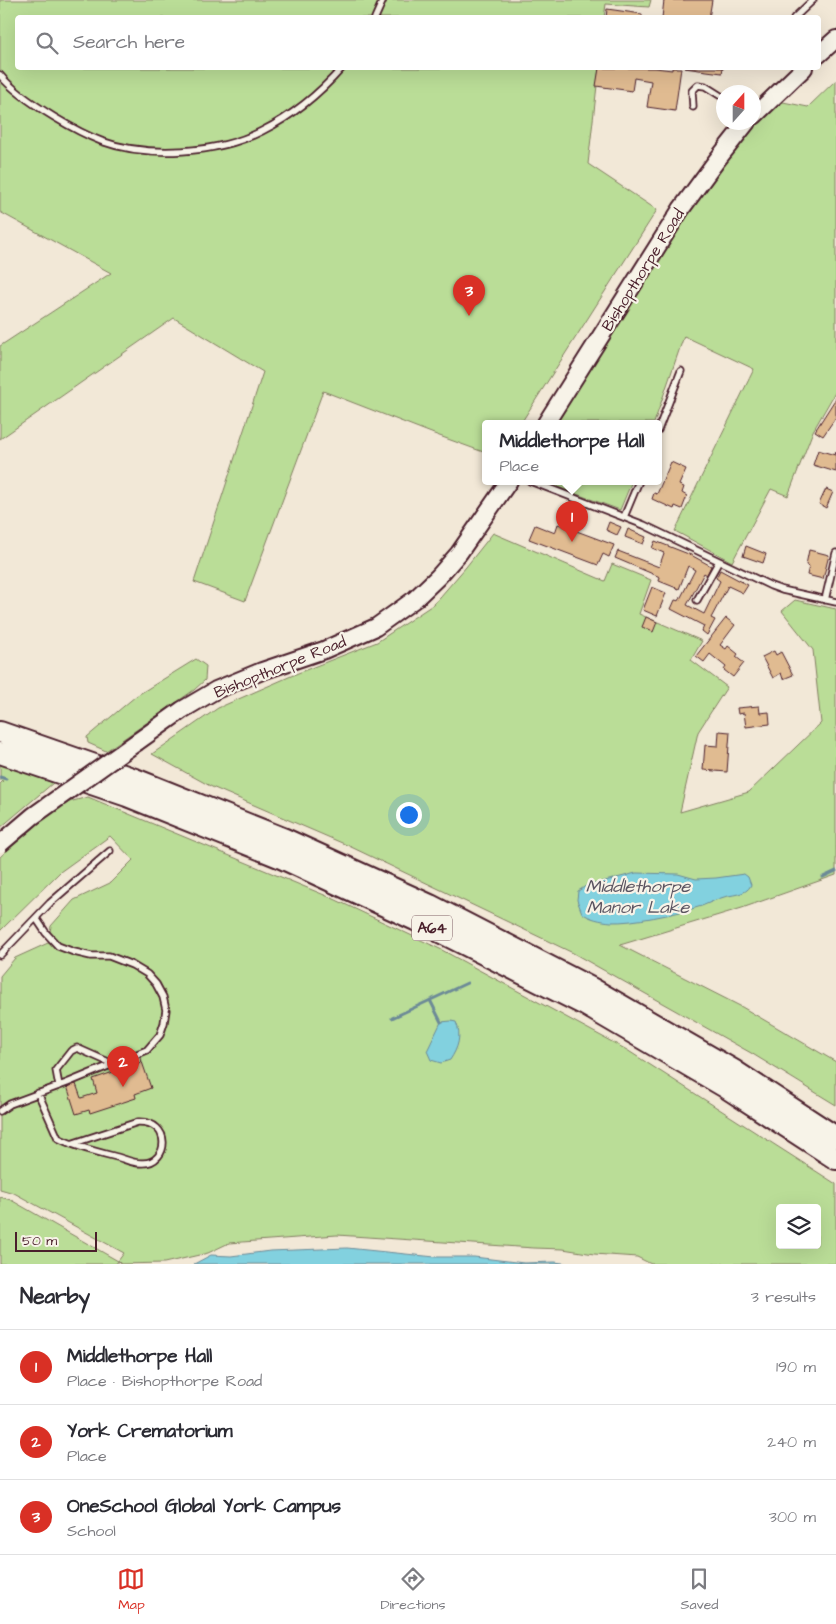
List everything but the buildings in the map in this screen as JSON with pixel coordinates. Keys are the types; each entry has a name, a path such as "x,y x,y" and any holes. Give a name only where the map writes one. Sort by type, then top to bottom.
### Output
{"highway":[{"name":"A64","path":"0,732 135,779 285,839 430,905 593,988 735,1071 836,1136"},
{"name":"A64","path":"0,753 127,796 261,850 424,924 585,1005 724,1087 836,1159"}],"street":[{"path":"821,52 836,39"},
{"path":"761,109 800,70"},
{"name":"Bishopthorpe Road","path":"548,420 681,209 741,130"},
{"name":"Bishopthorpe Road","path":"0,844 33,816 182,710 216,690 262,671 324,650 376,627 414,599 438,577 459,553 506,485"}],"lane":[{"path":"376,15 383,0"},
{"path":"797,15 813,0"},
{"path":"0,75 38,107 71,128 102,142 140,151 184,152 222,146 261,132 302,106 332,80 340,70"},
{"path":"693,107 692,91 698,85 705,86 716,93"},
{"path":"662,420 681,371"},
{"path":"540,485 652,528 782,590 836,602"},
{"path":"624,517 637,485"},
{"path":"825,600 836,553"},
{"path":"697,600 719,561"},
{"path":"0,955 36,918 110,851"},
{"path":"0,1112 10,1104 147,1050 160,1035 164,1023 166,1010 156,984 147,974 109,956 91,956 58,946 36,918"},
{"path":"59,1086 56,1070 71,1051 77,1048 113,1064"},
{"path":"38,1094 58,1138 70,1144 144,1164 156,1159 162,1150 163,1143 161,1132 154,1124 138,1122 70,1144"}],"green space":[{"path":"0,0 651,0 649,7 606,4 604,15 15,15 15,70 599,70 588,164 657,210 523,420 482,420 482,452 323,391 245,601 194,582 263,372 174,318 0,439 0,346 111,273 0,212"},
{"path":"836,80 836,391 813,431 788,496 771,489 732,562 675,531 754,369 684,336 655,420 558,420 660,255 748,130 761,130 761,116 783,102 808,107"},
{"path":"554,485 630,485 620,510"},
{"path":"493,533 605,581 612,564 651,580 639,614 702,641 691,660 727,687 698,732 680,812 749,792 821,723 813,650 782,611 795,600 836,609 836,875 742,908 620,945 742,1007 836,1062 836,1105 751,1053 573,953 349,846 212,787 152,754 218,708 298,673 377,642 434,604"},
{"path":"196,659 206,666 205,680 194,690 106,751 88,743 87,737 136,696"},
{"path":"0,763 53,783 0,828 0,784 3,781 0,780"},
{"path":"88,797 334,899 440,949 627,1050 836,1184 836,1264 651,1264 637,1257 594,1254 563,1249 337,1235 229,1243 208,1253 164,1263 121,1264 118,1261 124,1253 14,1193 0,1189 0,976 15,958 48,943 51,926 74,900 110,883 133,860 110,836 60,872 0,931 0,857 33,826 69,802"},
{"path":"0,1197 11,1200 118,1261 116,1264 0,1264"}],"water":[{"name":"Middlethorpe Manor Lake","path":"636,873 678,874 696,879 744,874 748,877 751,885 749,889 742,893 721,898 698,907 642,920 611,922 588,917 582,913 577,900 578,891 586,886"},
{"path":"441,1022 456,1022 459,1032 455,1051 450,1060 441,1063 431,1060 427,1051"},
{"path":"347,1248 435,1257 474,1257 524,1263 555,1262 569,1264 194,1264 211,1255 231,1256 270,1251"}],"waterway":[{"path":"0,777 6,779"},
{"path":"823,877 836,871"},
{"path":"392,1018 467,983"},
{"path":"430,1000 441,1022"}],"place":[{"name":"OneSchool Global York Campus","path":"469,316"},
{"name":"Middlethorpe Hall","path":"572,542"},
{"name":"York Crematorium","path":"123,1087"}]}
